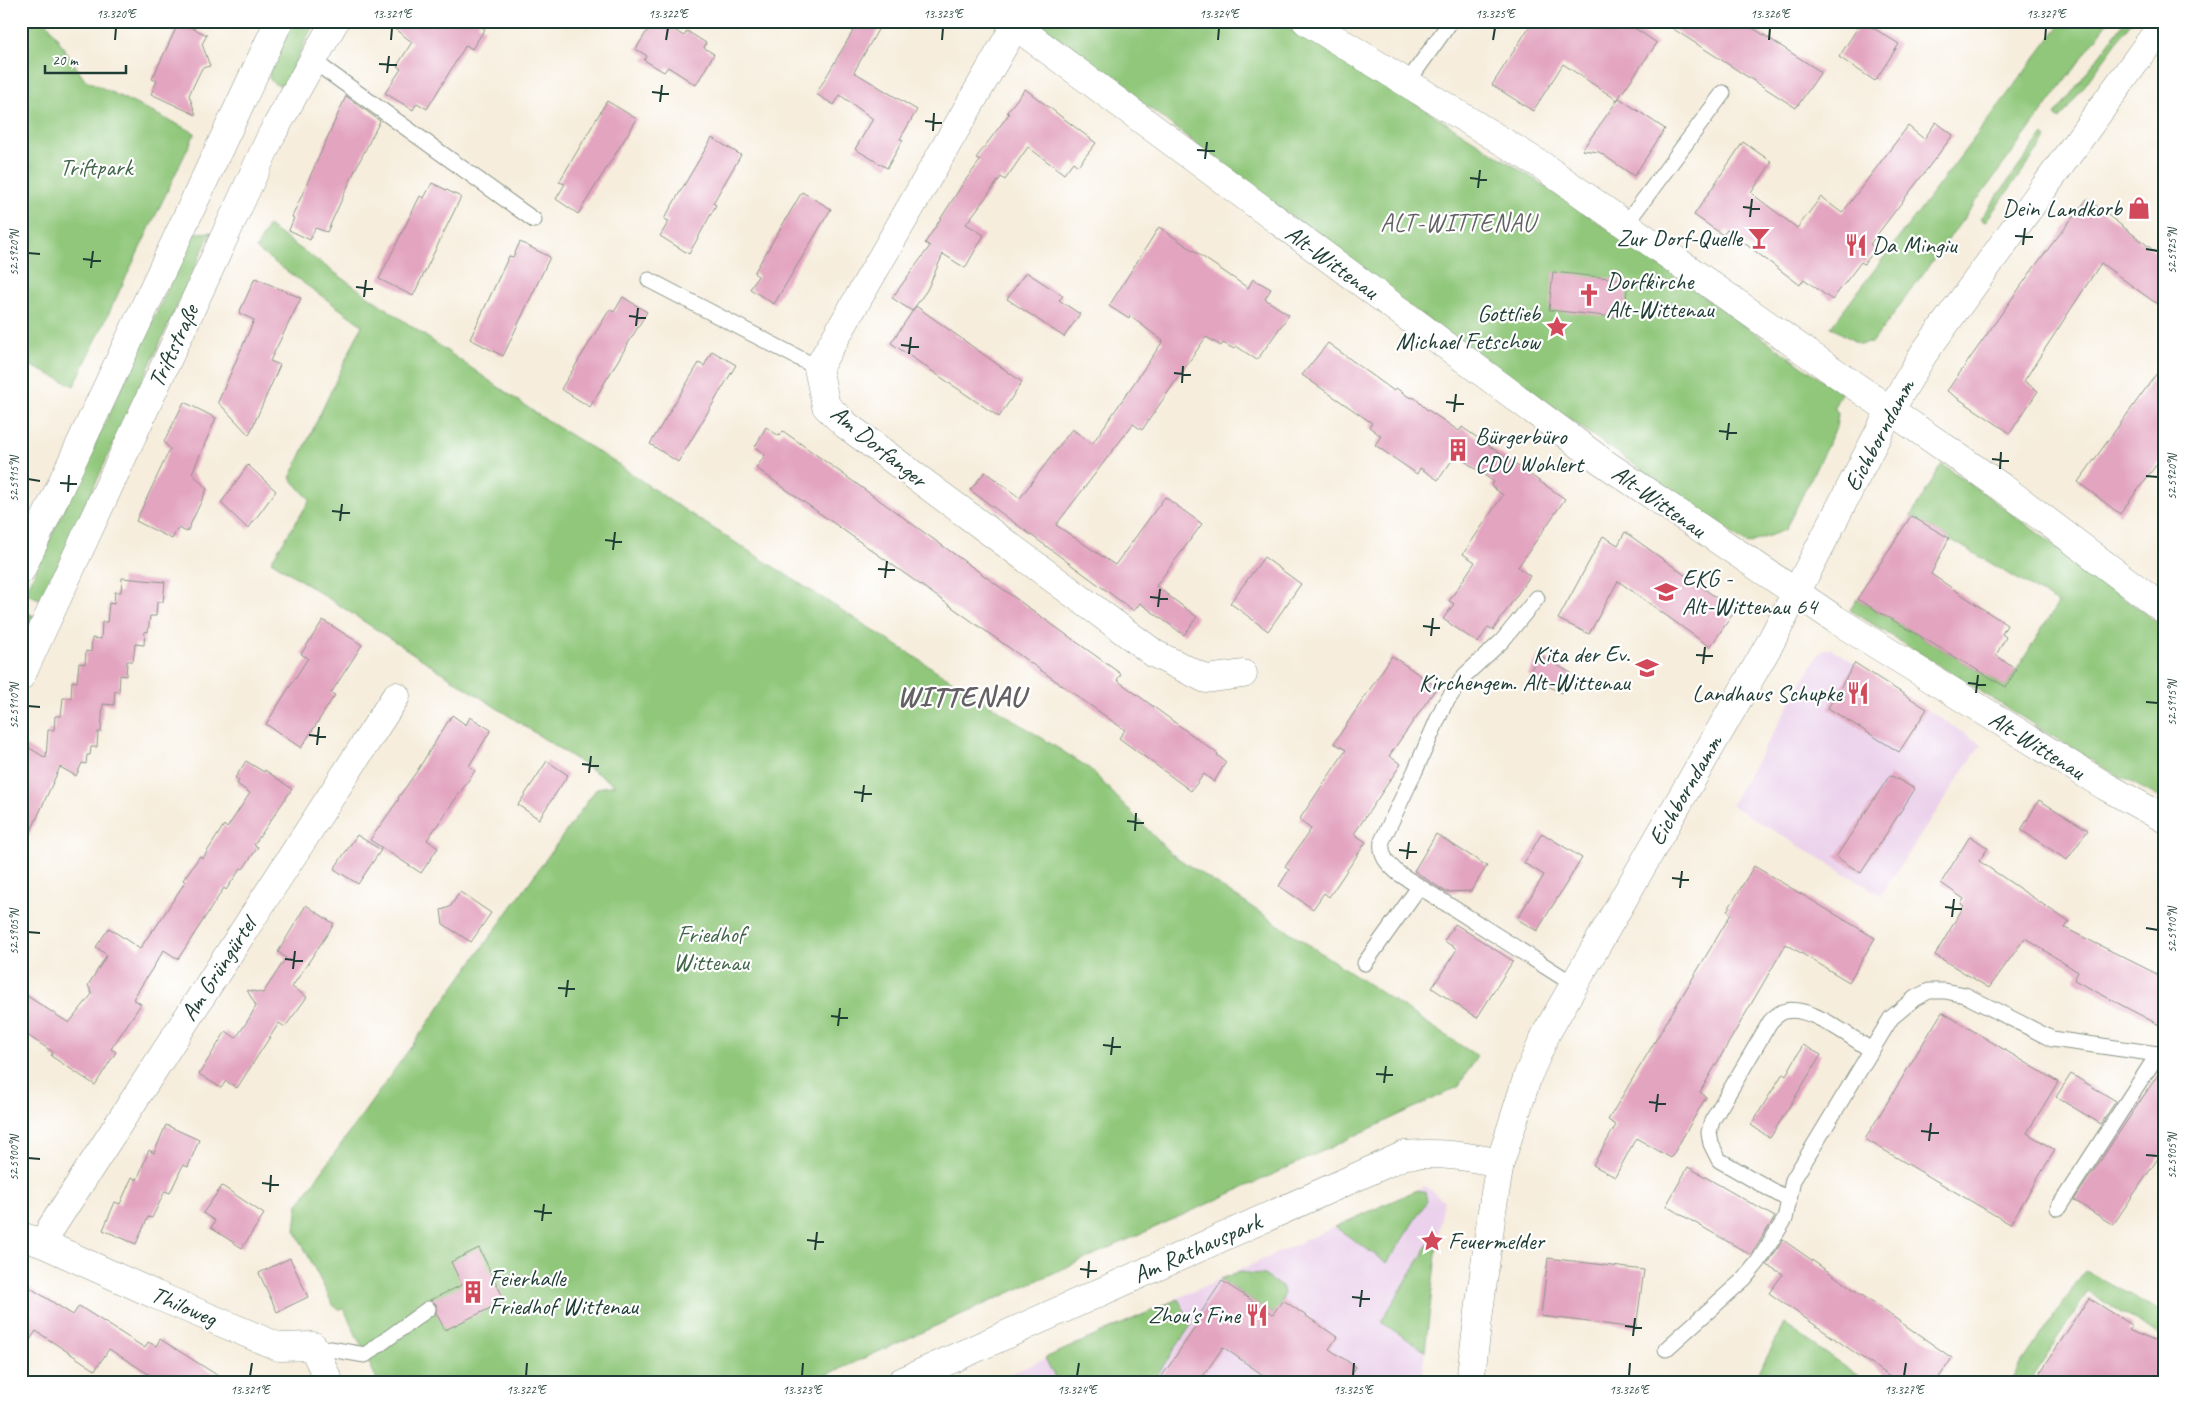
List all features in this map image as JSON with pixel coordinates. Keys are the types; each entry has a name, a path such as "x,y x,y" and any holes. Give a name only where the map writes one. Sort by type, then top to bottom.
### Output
{"main road":[{"name":"Triftstraße","path":"21,570 279,21"},
{"name":"Triftstraße","path":"21,676 272,134 335,21"},
{"path":"1306,21 1541,165 1890,411 2003,488 2165,610"},
{"name":"Eichborndamm","path":"1470,1382 1500,1163 1528,1075 1547,1032 1769,645 1890,411 1924,353 2165,21"},
{"path":"818,368 1012,24"},
{"name":"Alt-Wittenau","path":"1012,24 1603,462 1796,594 1876,646 2105,786 2165,819"},
{"path":"235,115 272,134"},
{"name":"Am Dorfanger","path":"818,368 826,406 846,425 1155,654 1206,679 1242,674"},
{"name":"Am Grüngürtel","path":"33,1240 51,1228 396,696"},
{"name":"Am Rathauspark","path":"901,1382 1404,1155 1432,1152 1458,1154 1500,1163"},
{"name":"Thiloweg","path":"33,1240 279,1347 313,1346"},
{"path":"313,1346 329,1382"}],"lane":[{"path":"1407,83 1451,21"},
{"path":"312,60 534,220"},
{"path":"1625,225 1723,93"},
{"path":"649,280 818,368"},
{"path":"1537,598 1502,641 1465,675 1444,705 1382,841 1381,849 1387,863 1419,887 1573,984"},
{"path":"1366,963 1419,887"},
{"path":"1666,1349 1744,1279 1758,1262 1785,1219 1793,1180 1890,1018 1915,998 1929,991 1945,991 1965,995 2052,1039 2161,1055 2058,1208"},
{"path":"1789,1200 1718,1160 1710,1144 1709,1132 1712,1121 1770,1022 1779,1013 1788,1010 1812,1015 1872,1050"},
{"path":"313,1346 365,1355 428,1309"}],"shaded area":[{"path":"1825,649 1832,649 1981,744 1881,895 1731,805 1819,654"},
{"path":"1425,1186 1444,1200 1421,1382 993,1382"}],"green space":[{"name":"Triftpark","path":"21,21 46,21 84,79 195,133 74,386 21,361"},
{"path":"293,21 315,21 285,84 278,85 270,79 270,70"},
{"path":"1036,21 1287,21 1562,197 1841,393 1834,407 1838,414 1836,428 1785,530 1747,544 1396,297"},
{"path":"2063,21 2109,21 1872,343 1859,344 1831,327"},
{"path":"2125,21 2132,21 2060,119 2055,115"},
{"path":"2043,134 2047,138 1985,222 1980,219"},
{"name":"Friedhof Wittenau","path":"268,226 540,416 1089,768 1170,853 1477,1056 1458,1087 1274,1174 811,1382 378,1382 344,1309 338,1309 333,1305 295,1230 298,1204 597,788 615,785 271,561 310,500 290,478 362,325 256,249"},
{"path":"211,232 42,600 25,593 194,233"},
{"path":"1942,464 2165,628 2165,800 2102,767 1850,610 1857,599 2006,687 2058,603 1911,516"},
{"path":"21,610 34,616 21,645"},
{"path":"1417,1190 1425,1192 1427,1201 1387,1263 1335,1227"},
{"path":"1438,1238 1425,1351 1381,1322 1428,1245"},
{"path":"2085,1270 2165,1314 2165,1339 2088,1292 2030,1382 2009,1382"},
{"path":"1241,1272 1264,1275 1283,1288 1283,1299 1273,1314 1220,1279"},
{"path":"1178,1299 1192,1324 1152,1382 1057,1382 1045,1358"},
{"path":"1784,1324 1867,1382 1754,1382"}],"building":[{"path":"384,21 480,21 478,25 485,29 472,49 466,45 427,109 417,103 413,110 385,93 401,69 397,66 412,42"},
{"path":"653,21 660,21 684,36 687,31 706,43 704,48 714,54 696,85 668,67 664,72 644,60 647,56 636,49"},
{"path":"859,21 883,21 854,72 917,110 900,139 903,140 887,168 855,149 873,119 840,95 834,105 816,94"},
{"path":"1533,21 1624,21 1657,43 1617,100 1563,64 1533,111 1492,85"},
{"path":"1661,21 1742,21 1821,72 1796,108"},
{"path":"1862,21 1899,44 1875,81 1839,57"},
{"path":"179,22 207,35 202,44 210,66 202,68 189,95 196,115 151,94 157,81 152,79"},
{"path":"1025,89 1096,143 1078,166 1073,162 1064,174 1028,147 1005,180 1001,177 966,224 984,235 965,268 943,254 927,290 912,311 892,298 930,246 925,243 964,182 980,161 976,158"},
{"path":"346,96 380,121 327,232 315,228 310,240 289,230 294,218 292,217"},
{"path":"1619,98 1665,129 1634,176 1599,152 1582,150"},
{"path":"607,101 637,119 578,214 556,199 565,184 559,182"},
{"path":"1936,122 1953,135 1870,244 1876,249 1864,264 1861,262 1832,300 1804,279 1800,285 1727,230 1723,235 1694,215 1743,142 1772,162 1751,193 1797,228 1821,197 1842,213 1908,126 1924,139"},
{"path":"712,138 741,155 713,203 716,205 689,254 660,236 669,221 664,219"},
{"path":"432,183 461,197 413,296 379,279 420,196 424,198"},
{"path":"802,192 831,209 774,304 750,289 758,276 754,273"},
{"path":"2087,199 2165,259 2165,310 2101,263 2024,381 2038,391 2010,433 1947,391 2035,266"},
{"path":"1159,227 1248,288 1253,279 1271,289 1265,299 1289,315 1257,360 1236,346 1234,349 1223,343 1221,346 1206,337 1142,430 1133,424 1056,525 1115,565 1165,497 1202,524 1156,586 1197,617 1184,635 1140,603 1134,611 970,490 985,472 1020,498 1072,429 1092,444 1163,341 1130,316 1129,319 1109,306"},
{"path":"520,242 550,257 503,356 470,339 509,256 513,257"},
{"path":"1026,272 1063,296 1059,300 1080,314 1064,337 1007,299"},
{"name":"Dorfkirche Alt-Wittenau","path":"1553,272 1628,280 1624,318 1549,310"},
{"path":"255,278 301,298 270,361 280,365 249,435 218,402 254,320 239,313"},
{"path":"623,297 647,312 590,407 561,389 610,309 614,312"},
{"path":"916,306 1022,382 999,417 891,343"},
{"path":"1328,343 1394,391 1396,388 1409,397 1415,398 1425,408 1459,431 1462,427 1565,499 1518,567 1530,576 1493,630 1488,627 1478,643 1443,619 1454,604 1449,601 1475,562 1463,554 1503,495 1491,486 1494,482 1456,455 1438,480 1420,468 1417,474 1375,445 1381,436 1369,427 1372,423 1302,375"},
{"path":"712,351 736,365 678,462 650,444 699,363 704,366"},
{"path":"2165,362 2165,453 2120,514 2078,482"},
{"path":"184,402 216,418 192,473 207,489 187,532 178,528 172,539 136,521 170,449 164,442"},
{"path":"766,427 779,436 783,431 1121,674 1117,680 1218,754 1226,762 1214,782 1204,774 1191,791 1119,738 1125,730 756,468 765,455 755,447"},
{"path":"248,465 276,491 248,529 221,503"},
{"path":"1911,516 1949,538 1931,574 2007,625 2002,634 2006,637 1996,655 2016,670 2006,687 1857,599"},
{"path":"1625,532 1735,611 1710,647 1618,581 1589,634 1558,619 1603,536 1618,545"},
{"path":"1264,557 1301,584 1268,631 1230,603"},
{"path":"122,578 165,582 163,602 157,602 156,616 150,616 148,632 145,631 144,645 135,644 133,661 127,661 126,676 120,675 119,692 115,691 114,705 103,704 101,732 98,732 97,747 91,747 90,755 87,755 86,764 82,763 76,776 60,767 21,853 21,743 46,758 48,730 54,730 55,716 61,716 63,698 71,698 72,681 77,682 79,663 85,664 86,651 91,652 92,638 101,639 102,622 107,622 109,603 114,604 115,592 121,592"},
{"path":"323,620 362,645 331,693 335,695 301,748 266,724 308,658 301,654"},
{"path":"1539,655 1571,673 1561,693 1528,675"},
{"path":"1392,656 1437,687 1389,756 1401,764 1354,834 1366,842 1329,897 1324,893 1313,909 1279,886 1289,870 1285,867 1311,829 1299,820 1346,750 1334,743"},
{"path":"1855,663 1927,709 1899,752 1828,708"},
{"path":"452,715 466,725 470,717 491,730 469,766 475,771 427,840 438,848 421,873 370,840 399,799"},
{"path":"246,761 264,772 265,770 292,789 254,845 258,847 226,890 224,888 178,959 164,950 133,999 141,1004 111,1049 116,1052 95,1085 51,1056 53,1052 21,1031 21,992 69,1023 92,994 88,985 107,955 96,947 109,928 140,949 200,856 203,858 224,825 227,828 250,793 237,784 239,780 235,778"},
{"path":"547,761 568,775 539,819 518,805"},
{"path":"1890,775 1915,789 1861,873 1836,857"},
{"path":"2039,800 2088,830 2067,860 2021,830"},
{"path":"1542,833 1582,858 1537,931 1517,919 1544,875 1524,863"},
{"path":"1436,834 1487,866 1471,891 1446,892 1414,871"},
{"path":"357,835 381,850 358,884 334,869"},
{"path":"1970,836 1988,848 1979,861 2069,922 2065,928 2165,978 2165,1028 2074,980 2078,972 2025,938 1989,988 1935,955 1964,906 1961,904 1964,899 1941,883"},
{"path":"1754,866 1875,938 1849,982 1786,944 1700,1092 1706,1097 1671,1158 1636,1138 1615,1177 1593,1165 1616,1125 1608,1120 1731,914 1727,911"},
{"path":"460,892 491,913 471,942 443,924 441,910 450,907"},
{"path":"306,905 334,924 292,987 307,997 285,1027 279,1023 237,1088 226,1081 221,1088 199,1074 226,1031 236,1038 250,1017 256,1006 247,990 263,993 286,958 278,952"},
{"path":"1455,924 1513,961 1477,1018 1432,988 1457,949 1444,941"},
{"path":"1942,1012 2058,1082 2027,1133 2055,1150 2010,1224 1865,1139"},
{"path":"1803,1045 1821,1055 1770,1138 1751,1125 1783,1073 1786,1075"},
{"path":"2165,1064 2165,1148 2113,1225 2074,1200"},
{"path":"2071,1074 2116,1101 2101,1124 2056,1097"},
{"path":"166,1125 199,1140 188,1167 183,1165 170,1193 165,1191 152,1218 148,1217 136,1244 103,1230 115,1202 120,1204 132,1177 137,1180 149,1150 154,1153"},
{"path":"1688,1167 1775,1217 1751,1255 1666,1206"},
{"path":"222,1186 264,1214 242,1248 211,1228 215,1221 203,1213"},
{"path":"1783,1240 1952,1358 1936,1382 1897,1382 1769,1293 1783,1274 1767,1265"},
{"name":"Feierhalle Friedhof Wittenau","path":"479,1248 505,1301 445,1330 436,1313 436,1304 430,1300 462,1285 451,1262"},
{"path":"290,1258 308,1297 277,1312 259,1273"},
{"path":"1548,1258 1644,1270 1636,1328 1541,1316"},
{"path":"1222,1281 1273,1314 1283,1300 1337,1337 1329,1349 1356,1367 1347,1382 1273,1382 1223,1347 1199,1382 1158,1382 1199,1322 1196,1320"},
{"path":"21,1282 73,1315 79,1306 145,1348 148,1342 156,1346 160,1339 228,1382 161,1382 109,1349 95,1370 36,1331 21,1353"},
{"path":"2089,1298 2132,1325 2128,1330 2159,1343 2165,1348 2165,1382 2034,1382"}],"place":[{"name":"Dein Landkorb","path":"2139,208"},
{"name":"Zur Dorf-Quelle","path":"1759,238"},
{"name":"Da Mingiu","path":"1856,245"},
{"name":"Dorfkirche Alt-Wittenau","path":"1589,295"},
{"name":"Gottlieb Michael Fetschow","path":"1557,327"},
{"name":"Bürgerbüro CDU Wohlert","path":"1458,450"},
{"name":"EKG - Alt-Wittenau 64","path":"1666,592"},
{"name":"Kita der Ev. Kirchengem. Alt-Wittenau","path":"1647,668"},
{"name":"Landhaus Schupke","path":"1858,693"},
{"name":"Feuermelder","path":"1432,1241"},
{"name":"Feierhalle Friedhof Wittenau","path":"473,1292"},
{"name":"Zhou's Fine","path":"1257,1315"}],"district":[{"name":"ALT-WITTENAU","path":"1458,223"},
{"name":"WITTENAU","path":"961,696"}]}
